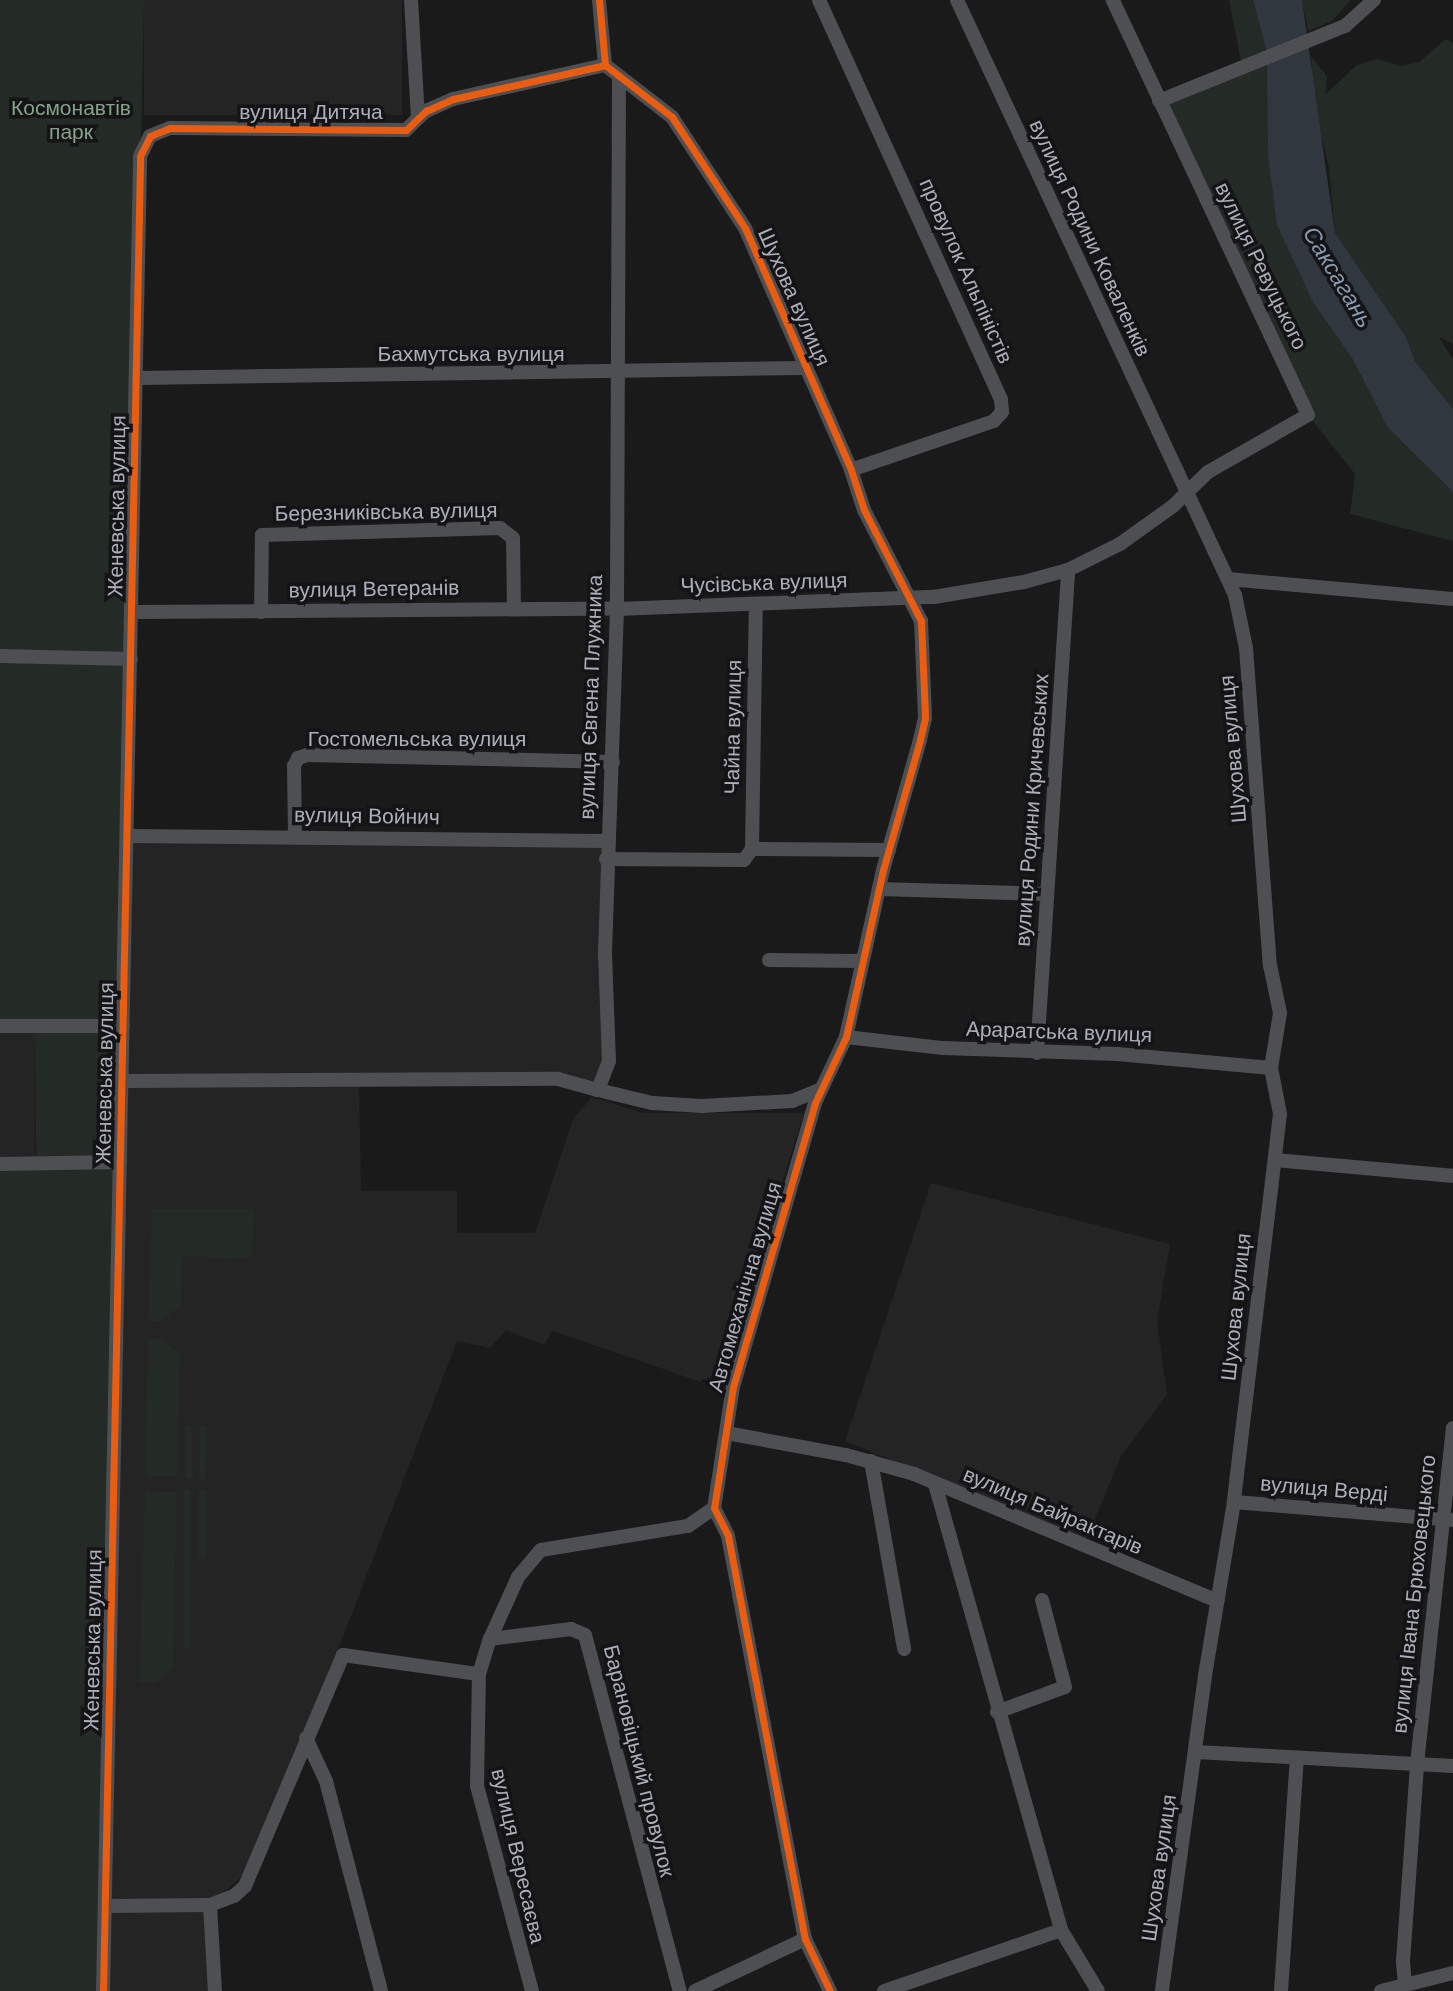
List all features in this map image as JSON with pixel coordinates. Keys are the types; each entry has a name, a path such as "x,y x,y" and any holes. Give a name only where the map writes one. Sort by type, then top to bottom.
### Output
{"street":[{"path":"411,0 418,118"},
{"path":"599,0 605,65"},
{"name":"провулок Альпіністів","path":"819,0 974,339 1002,412 994,421 851,470"},
{"name":"вулиця Родини Коваленків","path":"957,0 1185,494"},
{"name":"вулиця Ревуцького","path":"1113,0 1308,415 1208,472 1185,494"},
{"path":"1159,101 1345,26 1374,0"},
{"name":"вулиця Дитяча","path":"140,156 149,135 170,128 406,130 435,106 488,89 605,65"},
{"name":"Шухова вулиця","path":"605,65 672,117 703,159 744,228 851,470 863,510 895,576 912,598"},
{"name":"вулиця Євгена Плужника","path":"598,1090 609,1061 606,859 613,762 617,609 619,77"},
{"name":"Женевська вулиця","path":"103,1991 140,156"},
{"name":"Бахмутська вулиця","path":"137,378 618,374 806,368"},
{"path":"912,598 1024,582 1068,570 1121,544 1185,494"},
{"name":"Шухова вулиця","path":"1162,1991 1234,1502 1275,1160 1279,1105 1271,1068 1280,1027 1279,1000 1270,965 1242,616 1228,579 1185,494"},
{"name":"Березниківська вулиця","path":"261,611 262,535 500,528 513,538 514,609"},
{"name":"вулиця Родини Кричевських","path":"1037,1053 1045,894 1062,716 1068,570"},
{"path":"1228,579 1453,599"},
{"name":"Чусівська вулиця","path":"617,609 756,606 912,598"},
{"name":"Автомеханічна вулиця","path":"715,1508 733,1387 821,1089 846,1037 879,889 925,718 921,621 912,598"},
{"name":"Чайна вулиця","path":"752,849 756,606"},
{"name":"вулиця Ветеранів","path":"132,612 617,609"},
{"path":"0,656 131,659"},
{"name":"Гостомельська вулиця","path":"295,836 294,766 298,758 307,755 613,762"},
{"name":"вулиця Войнич","path":"127,836 607,841"},
{"path":"606,859 744,860 752,849 889,850"},
{"path":"879,889 1045,894"},
{"path":"769,960 862,961"},
{"path":"0,1026 123,1026"},
{"name":"Араратська вулиця","path":"846,1037 1037,1053 1117,1054 1271,1068"},
{"path":"122,1081 558,1079 652,1103 702,1106 792,1101 821,1089"},
{"path":"1275,1160 1453,1176"},
{"path":"0,1164 121,1162"},
{"name":"вулиця Івана Брюховецького","path":"1405,1985 1417,1764 1449,1520 1453,1428"},
{"name":"вулиця Байрактарів","path":"726,1433 871,1461 935,1484 1218,1601"},
{"path":"871,1461 904,1649"},
{"path":"935,1484 997,1712 1061,1930 1098,1991"},
{"name":"вулиця Верді","path":"1234,1502 1449,1520"},
{"path":"715,1508 728,1536 806,1938 830,1991"},
{"name":"вулиця Вересаєва","path":"532,1991 477,1786 479,1674 490,1639 518,1577 541,1550 688,1526 715,1508"},
{"path":"997,1712 1065,1687 1042,1600"},
{"name":"Барановіцький провулок","path":"490,1639 571,1629 585,1635 680,1991"},
{"path":"105,1906 211,1905 234,1896 245,1886 343,1655 479,1674"},
{"path":"306,1738 326,1781 381,1991"},
{"name":"вулиця Івана Брюховецького","path":"1196,1752 1453,1766"},
{"path":"1281,1991 1297,1758"},
{"path":"211,1905 215,1991"},
{"path":"884,1991 1061,1930"},
{"path":"695,1991 806,1938"},
{"path":"1381,1991 1453,1973"}],"shaded area":[{"path":"144,0 402,0 402,115 144,115"},
{"path":"127,836 607,841 609,1023 598,1090 558,1079 359,1080 361,1191 457,1191 457,1233 535,1233 573,1119 592,1097 643,1113 804,1113 718,1388 553,1331 544,1345 506,1330 490,1348 457,1341 295,1761 242,1876 211,1905 215,1991 103,1991"},
{"path":"0,1026 35,1026 35,1164 0,1164"},
{"path":"931,1183 1170,1244 1157,1322 1167,1395 1121,1456 1086,1540 845,1441"}],"green space":[{"name":"Космонавтів парк","path":"0,0 144,0 103,1991 0,1991 0,1164 36,1163 35,1026 0,1026"},
{"path":"1229,0 1253,0 1267,52 1314,304 1352,358 1388,428 1453,492 1453,541 1350,514 1355,474 1308,415 1159,101 1242,66"},
{"path":"1302,0 1351,0 1332,21 1308,31"},
{"path":"1446,39 1453,43 1453,344 1439,337 1453,360 1453,409 1415,361 1406,337 1335,233 1329,168 1314,105 1311,56 1327,76 1326,94 1357,65 1377,59 1402,66 1419,62"},
{"path":"152,1209 254,1209 252,1255 239,1259 182,1255 181,1306 161,1321 148,1321"},
{"path":"148,1339 161,1339 180,1353 177,1476 145,1476"},
{"path":"185,1427 192,1427 192,1478 185,1478"},
{"path":"200,1427 207,1427 205,1479 199,1479"},
{"path":"184,1490 191,1490 191,1648 184,1648"},
{"path":"199,1490 206,1490 206,1557 199,1557"},
{"path":"145,1491 177,1492 173,1668 156,1682 139,1682"}],"water":[{"name":"Саксагань","path":"1253,0 1302,0 1335,233 1406,337 1415,361 1453,409 1453,492 1388,428 1352,358 1314,304 1277,225 1268,155 1267,52"}],"cycle path":[{"path":"599,0 605,65 672,117 745,228 851,470 864,510 921,621 925,718 920,740 883,870 846,1037 815,1103 733,1387 714,1508 728,1536 805,1939 830,1991"},
{"path":"103,1991 140,156 150,136 170,128 406,130 426,111 453,99 605,65"}]}
